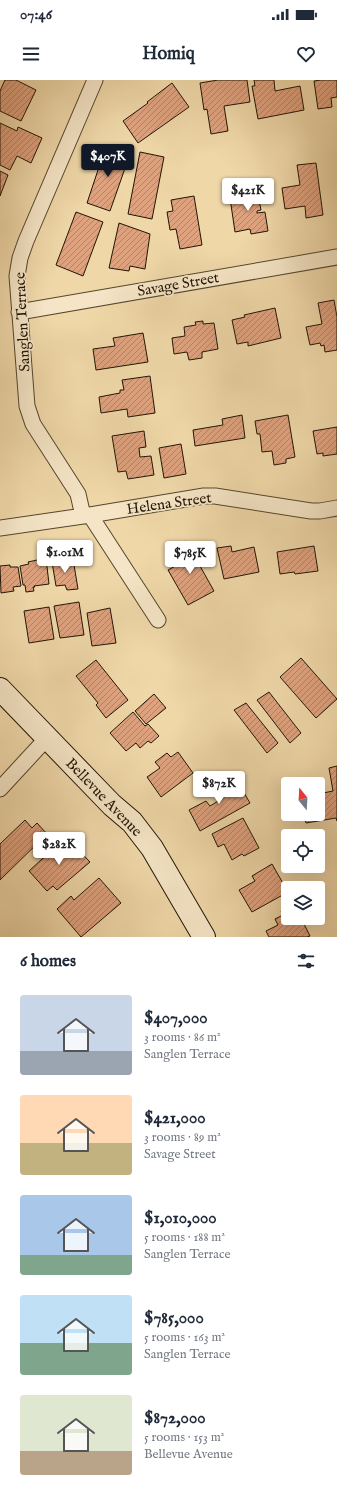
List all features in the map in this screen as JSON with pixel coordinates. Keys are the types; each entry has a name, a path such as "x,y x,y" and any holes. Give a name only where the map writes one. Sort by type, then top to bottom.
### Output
{"street":[{"name":"Sanglen Terrace","path":"95,80 20,258 17,276 27,406 37,430 78,494 87,515 158,620"},
{"name":"Savage Street","path":"19,312 337,257"},
{"name":"Helena Street","path":"0,528 204,496 215,496 311,511 337,508"},
{"name":"Bellevue Avenue","path":"0,689 112,804 132,822 152,848 204,937"},
{"path":"0,789 47,738"}],"building":[{"path":"5,80 16,80 36,90 21,121 0,111 0,91"},
{"path":"218,80 247,80 250,102 224,106 228,131 211,134 207,109 204,110 200,83"},
{"path":"254,80 274,80 275,91 300,86 304,110 258,119 252,86 255,86"},
{"path":"337,80 337,97 331,98 332,107 318,109 314,81"},
{"path":"172,83 189,107 138,143 123,121"},
{"path":"0,123 17,131 18,127 42,138 31,163 17,156 10,170 0,165"},
{"path":"106,146 130,154 110,211 87,203"},
{"path":"140,152 164,157 152,219 128,214"},
{"path":"316,163 323,215 306,218 305,206 285,209 282,188 300,185 297,165"},
{"path":"0,171 8,175 0,196"},
{"path":"256,185 261,210 257,211 257,213 265,212 268,231 251,234 250,229 235,232 230,198 241,196 240,188"},
{"path":"194,196 202,245 180,249 176,229 170,230 167,212 173,211 171,200"},
{"path":"76,212 103,222 83,276 56,265"},
{"path":"119,223 150,234 145,269 130,266 129,271 109,268"},
{"path":"334,300 337,317 337,350 325,352 324,345 321,346 320,343 310,345 306,327 322,324 318,303"},
{"path":"275,308 281,338 248,346 248,342 237,344 232,320 245,317 244,315"},
{"path":"203,321 203,324 214,323 218,349 202,352 202,358 189,360 187,352 174,354 172,338 185,336 184,327 196,325 195,322"},
{"path":"143,333 148,362 96,370 93,349 115,346 113,338"},
{"path":"150,376 155,413 128,417 127,409 101,413 99,397 120,393 120,390 124,390 122,380"},
{"path":"242,415 245,438 195,446 193,430 223,425 222,419"},
{"path":"288,415 295,457 286,459 286,463 274,465 272,451 262,452 260,434 257,434 255,421"},
{"path":"337,427 337,454 323,456 323,453 317,454 313,431"},
{"path":"144,431 146,447 139,448 140,457 151,456 154,475 128,479 126,471 118,472 112,436"},
{"path":"181,444 186,474 164,478 159,448"},
{"path":"186,541 214,591 188,605 168,570 181,563 173,548"},
{"path":"231,546 232,552 254,547 259,572 224,579 217,548"},
{"path":"314,546 318,571 280,574 277,552"},
{"path":"46,558 49,584 34,586 34,591 26,592 25,585 23,585 20,566 29,564 28,562"},
{"path":"73,559 78,589 67,590 65,585 56,586 52,562"},
{"path":"10,565 10,567 18,567 21,586 13,587 14,591 1,593 0,566"},
{"path":"79,602 84,635 60,638 54,606"},
{"path":"49,607 54,639 29,643 24,611"},
{"path":"110,608 116,643 92,646 87,613"},
{"path":"301,658 337,699 316,718 280,677"},
{"path":"96,660 128,700 106,718 96,705 98,703 76,676"},
{"path":"269,692 301,733 290,743 257,700"},
{"path":"154,694 166,708 146,724 135,711"},
{"path":"246,703 278,743 267,753 234,710"},
{"path":"133,712 145,726 148,724 159,736 151,743 148,741 140,748 136,743 126,751 110,733"},
{"path":"178,752 193,773 161,797 147,777 160,768 155,762 167,753 171,757"},
{"path":"337,766 337,821 336,818 325,820 325,793 333,791 329,768"},
{"path":"225,777 235,795 243,791 250,803 200,831 189,810 206,801 210,806 220,800 211,785"},
{"path":"243,818 259,848 244,856 242,854 232,860 224,844 218,847 212,834"},
{"path":"25,820 32,828 37,823 47,834 0,880 0,844"},
{"path":"306,821 318,821 306,823"},
{"path":"66,837 90,862 57,890 53,886 47,891 29,871"},
{"path":"272,864 282,881 281,896 252,912 239,890 255,881 252,876"},
{"path":"99,878 121,903 81,937 57,909 71,896 74,900"},
{"path":"281,916 281,925 304,925 310,936 269,937 266,931 278,925 275,919"}]}
